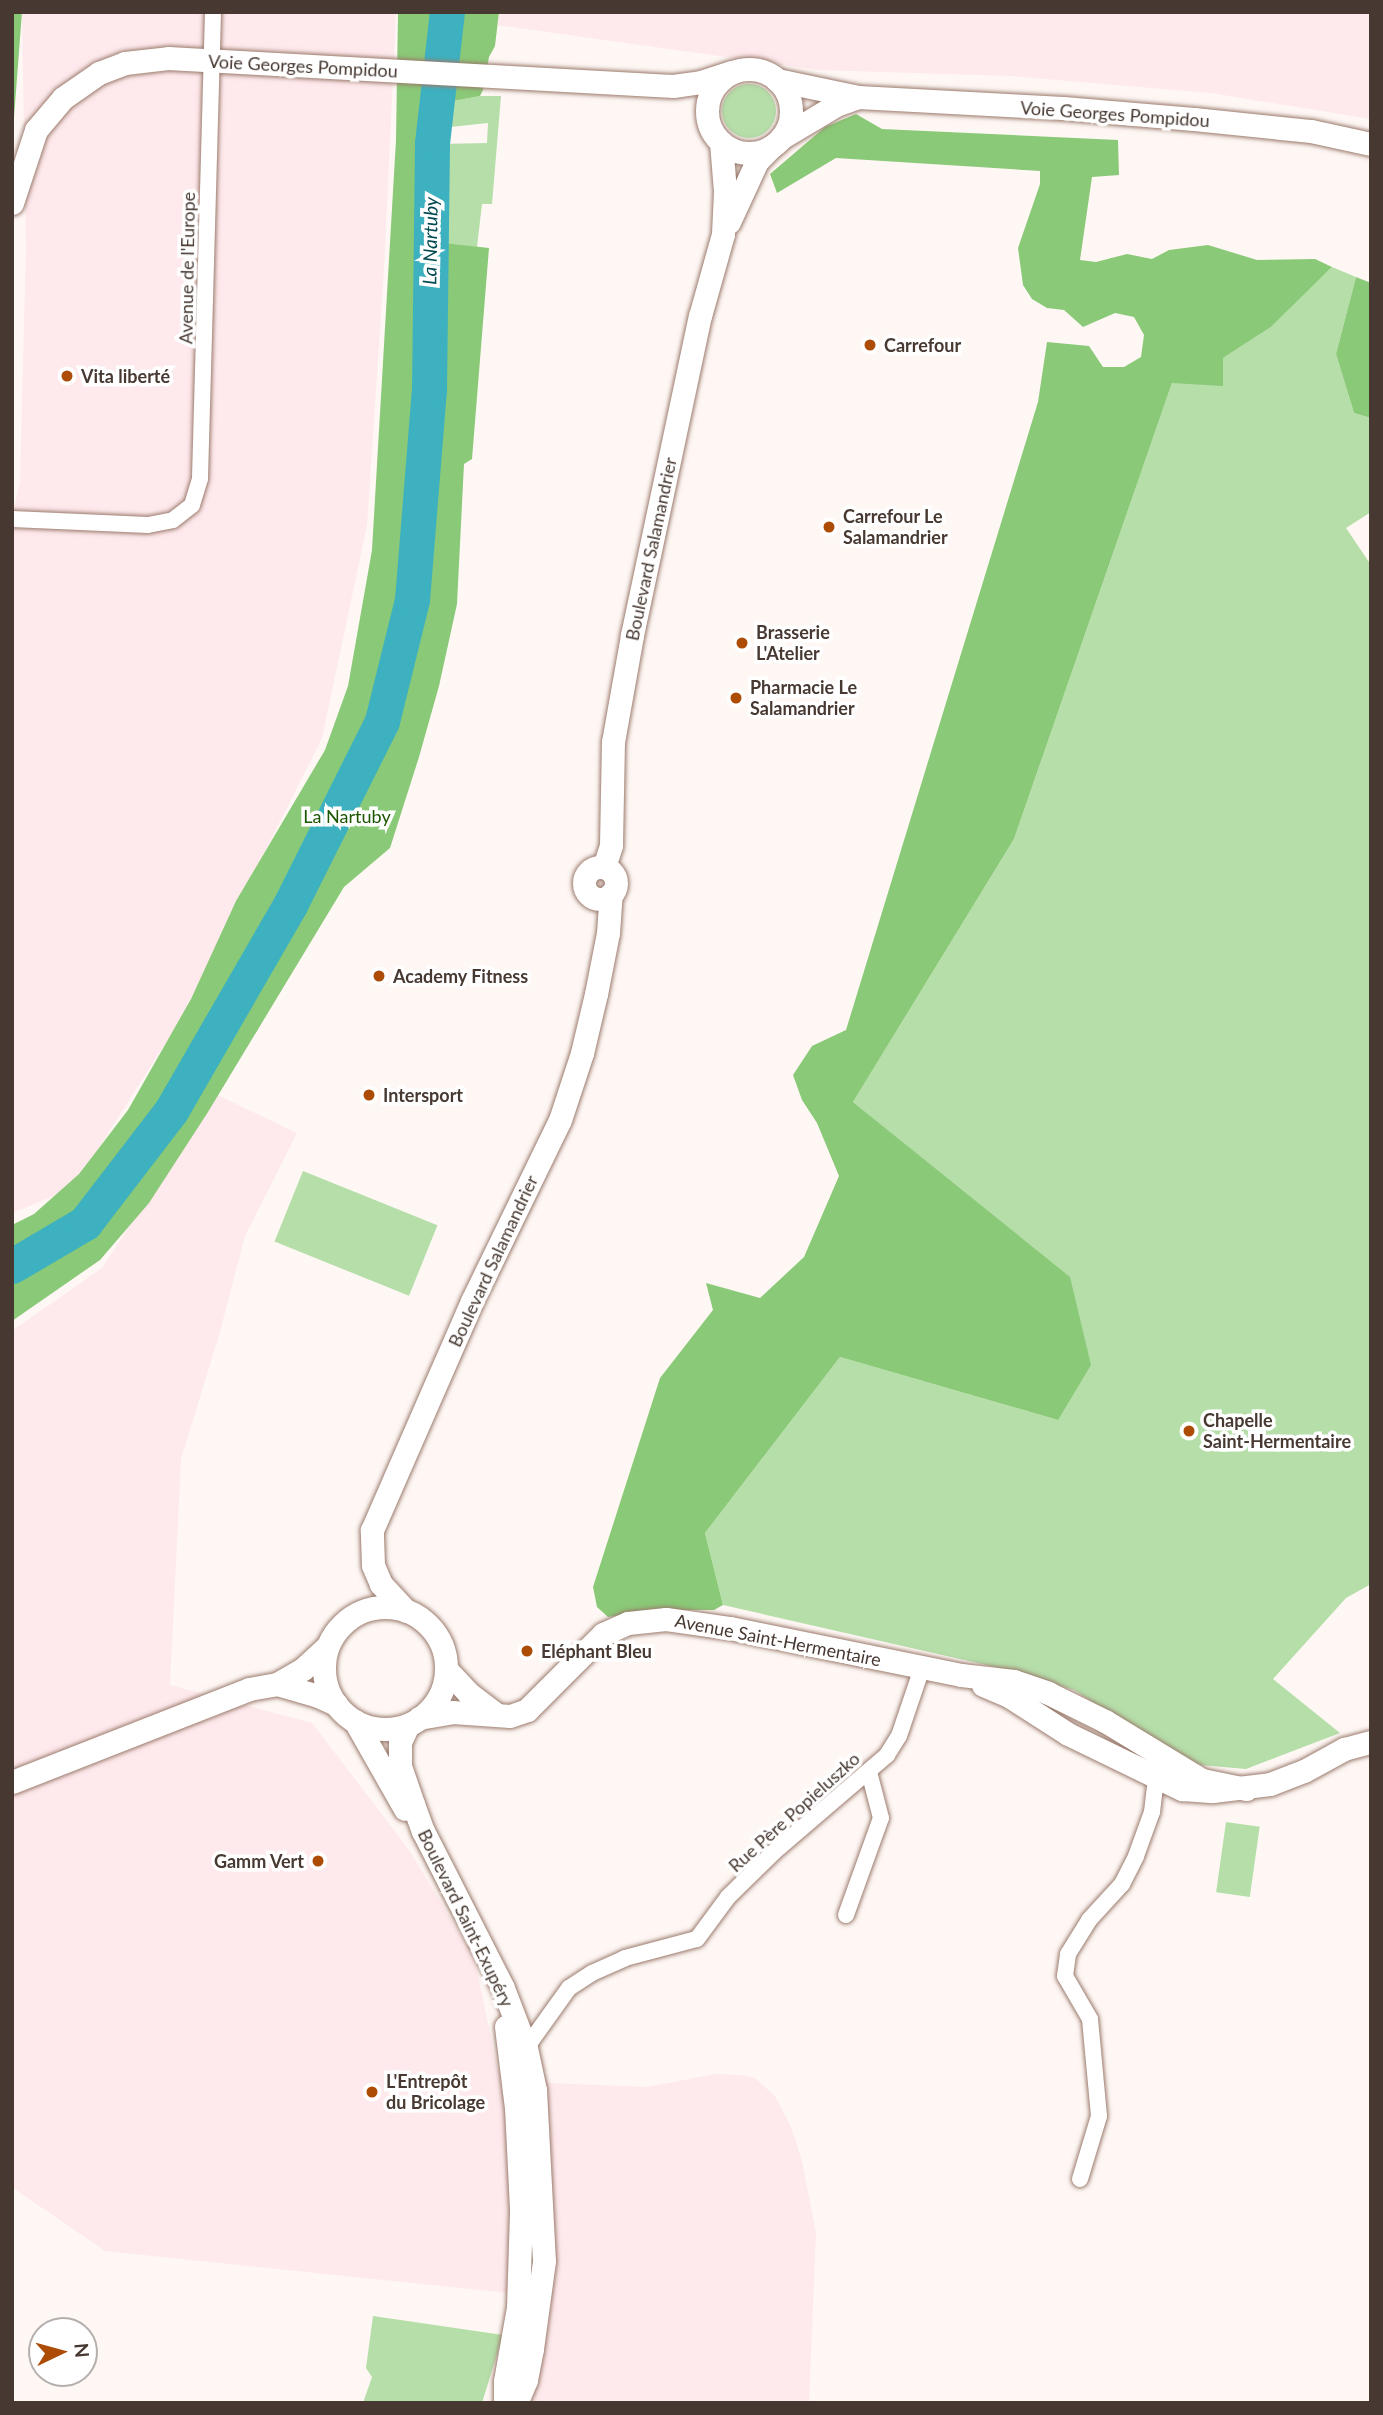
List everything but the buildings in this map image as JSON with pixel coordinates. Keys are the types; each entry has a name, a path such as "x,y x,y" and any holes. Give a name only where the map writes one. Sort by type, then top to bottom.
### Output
{"main road":[{"name":"Voie Georges Pompidou","path":"12,203 36,130 63,99 99,73 125,63 168,58 673,86 701,82 732,72"},
{"path":"673,86 697,106 715,133 746,153 776,142 788,124 788,97 777,80 758,70 732,72 715,85 709,98 715,133"},
{"name":"Voie Georges Pompidou","path":"777,80 858,97 1063,108 1181,118 1311,131 1371,144"},
{"name":"Voie Georges Pompidou","path":"776,142 836,105 858,97"},
{"name":"Boulevard Salamandrier","path":"715,133 725,191 723,234"},
{"name":"Boulevard Salamandrier","path":"406,1611 381,1584 373,1565 372,1530 472,1301 560,1120 582,1053 608,933 611,894 597,898 589,894 584,886 587,873 595,867 604,867 611,845 614,742 632,635 700,316 723,234 753,167 776,142"},
{"path":"277,1685 303,1669 328,1646 340,1627 357,1614 386,1607 406,1611 424,1621 437,1637 446,1670 441,1692 413,1722 390,1729 355,1721"},
{"name":"Avenue Saint-Hermentaire","path":"413,1722 452,1712 510,1716 527,1710 603,1634 628,1623 666,1619 730,1628 961,1675 1014,1681 1048,1693 1105,1721 1157,1767 1246,1789 1270,1784 1304,1771 1344,1749 1371,1742"},
{"path":"328,1646 324,1670 336,1704"},
{"path":"446,1670 497,1715"},
{"path":"12,1782 249,1689 277,1685 309,1692 336,1704 355,1721 385,1778 423,1831"},
{"name":"Boulevard Saint-Exupéry","path":"413,1722 400,1742 400,1766 423,1831 492,1963 526,2048 537,2105 542,2198 542,2295 526,2380 516,2403"},
{"path":"492,1963 511,2051 520,2178 518,2307 505,2381 505,2403"},
{"path":"520,2178 542,2198"}],"street":[{"name":"Avenue de l'Europe","path":"12,519 148,525 173,520 192,505 200,478 213,12"},
{"name":"Rue Père Popieluszko","path":"526,2048 569,1988 592,1973 625,1958 697,1939 728,1897 774,1852 887,1755 899,1736 922,1668"},
{"path":"1080,2179 1099,2116 1090,2019 1065,1976 1068,1954 1089,1920 1127,1874 1152,1812 1157,1767"},
{"path":"846,1915 881,1818 869,1772"}],"shaded area":[{"path":"22,12 396,12 384,268 367,525 322,738 179,1022 73,1188 12,1213 12,517 20,482 26,247"},
{"path":"499,12 1371,12 1371,119 1211,93 1011,76 819,70 498,25"},
{"path":"215,1094 297,1133 245,1236 219,1335 181,1459 170,1685 312,1723 409,1850 474,1957 498,2071 540,2070 549,2083 647,2087 716,2074 740,2075 755,2078 775,2096 791,2127 802,2161 816,2233 809,2403 521,2403 509,2293 105,2251 12,2187 12,1331 102,1268"}],"green space":[{"path":"12,12 22,12 12,144"},
{"name":"La Nartuby","path":"398,12 499,12 495,46 489,57 480,96 448,102 441,128 435,242 489,248 472,459 464,464 457,604 439,686 419,757 390,848 344,887 208,1112 149,1203 100,1260 12,1321 12,1225 34,1214 79,1174 128,1110 191,999 236,901 325,750 348,686 372,550 396,140"},
{"path":"749,84 768,92 776,111 768,130 749,138 730,130 722,111 730,92"},
{"path":"480,96 501,96 492,204 482,204 477,247 435,242 440,144 487,143 488,123 441,128 448,102"},
{"path":"856,114 882,129 1118,140 1119,175 1092,177 1080,260 1096,262 1127,254 1152,259 1169,250 1208,245 1257,260 1315,259 1332,267 1271,327 1223,358 1223,386 1172,383 1014,839 853,1102 1070,1277 1091,1365 1058,1420 840,1357 705,1533 723,1605 714,1610 654,1610 608,1617 597,1607 593,1587 660,1378 713,1310 706,1283 760,1298 804,1257 839,1176 817,1123 802,1100 793,1075 812,1046 846,1030 1038,402 1047,342 1089,346 1103,367 1124,367 1141,357 1144,335 1134,317 1115,313 1083,327 1064,310 1047,308 1032,299 1023,285 1018,248 1040,184 1040,171 836,158 777,193 770,174 825,127"},
{"path":"1332,267 1356,277 1336,354 1354,413 1371,418 1371,512 1346,528 1371,565 1371,1584 1346,1598 1273,1679 1340,1733 1246,1769 1200,1765 1157,1744 1074,1690 1017,1672 723,1605 705,1533 840,1357 1058,1420 1069,1277 853,1102 1014,839 1172,383 1223,358 1271,327"},
{"path":"1356,277 1371,283 1371,418 1354,413 1336,354"},
{"path":"303,1171 437,1225 409,1296 275,1241"},
{"path":"1226,1822 1260,1827 1250,1897 1216,1892"},
{"path":"373,2316 503,2335 482,2403 363,2403 372,2377 366,2368"}],"waterway":[{"name":"La Nartuby","path":"12,1266 85,1223 171,1111 291,903 382,721 412,600 429,390 432,143 447,12"}],"place":[{"name":"Carrefour","path":"870,345"},
{"name":"Vita liberté","path":"67,376"},
{"name":"Carrefour Le Salamandrier","path":"829,527"},
{"name":"Brasserie L'Atelier","path":"742,643"},
{"name":"Pharmacie Le Salamandrier","path":"736,698"},
{"name":"Academy Fitness","path":"379,976"},
{"name":"Intersport","path":"369,1095"},
{"name":"Chapelle Saint-Hermentaire","path":"1189,1431"},
{"name":"Eléphant Bleu","path":"527,1651"},
{"name":"Gamm Vert","path":"318,1861"},
{"name":"L'Entrepôt du Bricolage","path":"372,2092"}]}
